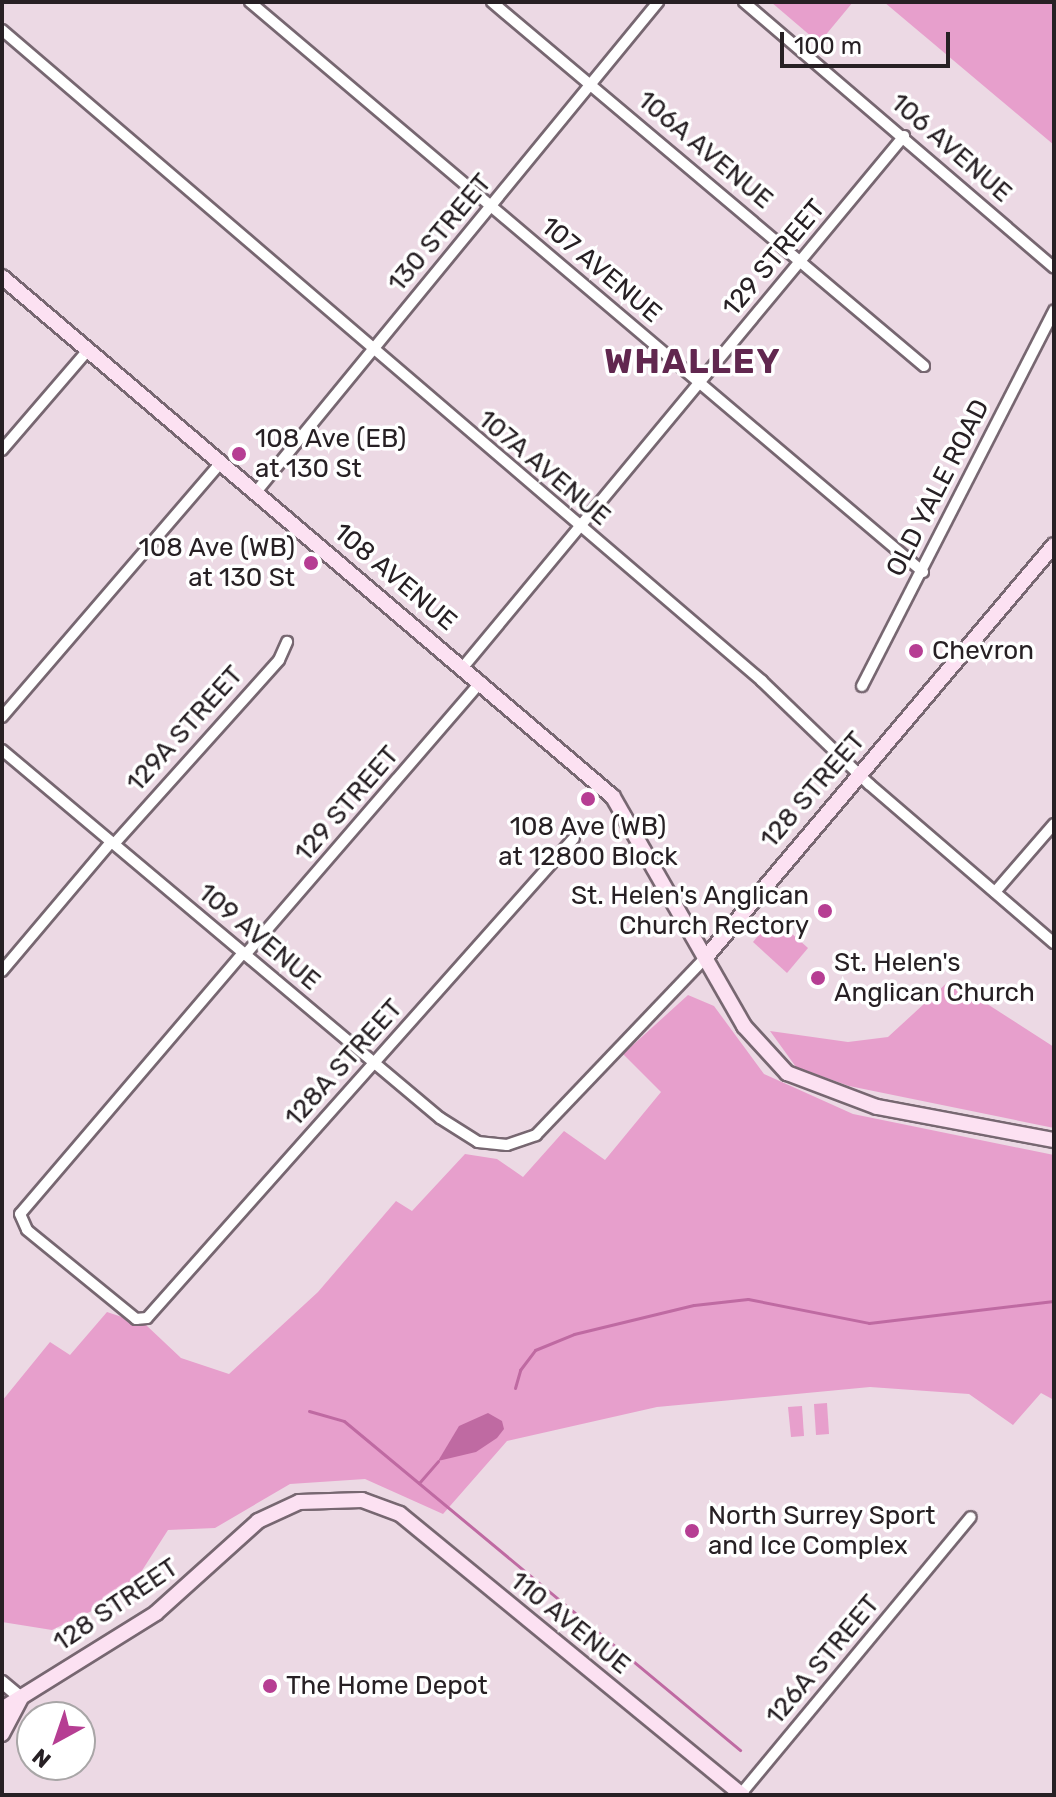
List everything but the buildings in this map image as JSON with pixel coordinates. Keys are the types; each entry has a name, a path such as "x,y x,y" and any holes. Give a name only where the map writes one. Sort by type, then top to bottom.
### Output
{"main road":[{"name":"108 AVENUE","path":"2,277 464,666 613,797 706,957"},
{"name":"128 STREET","path":"706,957 1054,545"},
{"path":"706,957 754,1041 796,1079 877,1107 1054,1140"},
{"name":"128 STREET","path":"2,1709 166,1606 233,1539 258,1521 299,1502 362,1500"},
{"name":"110 AVENUE","path":"362,1500 400,1514 741,1795"},
{"name":"128 STREET","path":"2,1734 21,1698"}],"street":[{"name":"107 AVENUE","path":"250,2 923,572"},
{"name":"106A AVENUE","path":"492,2 924,366"},
{"name":"130 STREET","path":"256,492 658,2"},
{"name":"106 AVENUE","path":"744,2 904,136 1054,268"},
{"name":"107A AVENUE","path":"2,30 372,351 762,681 859,773 1054,943"},
{"name":"129 STREET","path":"464,666 904,136"},
{"name":"OLD YALE ROAD","path":"862,686 923,572 1054,310"},
{"path":"2,450 88,350"},
{"path":"2,717 221,462"},
{"name":"129A STREET","path":"2,971 279,660 287,642"},
{"name":"129 STREET","path":"147,1318 127,1316 27,1230 20,1214 481,682"},
{"name":"109 AVENUE","path":"2,750 451,1127 494,1145"},
{"path":"995,892 1054,824"},
{"name":"128A STREET","path":"147,1318 574,838"},
{"name":"128 STREET","path":"494,1145 519,1143 541,1131 706,957"},
{"name":"126A STREET","path":"741,1795 971,1517"},
{"path":"2,1682 21,1698"}],"shaded area":[{"path":"771,2 853,2 819,43"},
{"path":"884,2 1054,2 1054,145"},
{"path":"773,917 808,948 787,973 753,942"},
{"path":"950,980 1054,1047 1054,1128 849,1086 796,1067 770,1031 848,1042 888,1037"},
{"path":"688,995 714,1006 764,1074 853,1114 1054,1155 1054,1400 1041,1393 1013,1425 969,1394 870,1387 657,1407 507,1441 443,1514 365,1479 290,1484 215,1528 168,1530 127,1594 52,1630 2,1622 2,1401 50,1342 70,1355 107,1312 146,1325 181,1358 229,1374 318,1292 396,1201 412,1211 465,1154 497,1159 523,1177 564,1131 605,1160 661,1092 623,1054"},
{"path":"827,1403 829,1434 816,1435 814,1404"},
{"path":"802,1406 804,1436 791,1437 788,1407"},
{"path":"488,1413 502,1421 504,1429 497,1438 476,1452 438,1461 459,1426"}],"waterway":[{"path":"515,1388 520,1370 535,1350 574,1334 694,1305 748,1299 869,1323 1054,1301"},
{"path":"309,1411 344,1421 740,1750"},
{"path":"419,1483 438,1461"}],"place":[{"name":"108 Ave (EB) at 130 St","path":"239,454"},
{"name":"108 Ave (WB) at 130 St","path":"311,563"},
{"name":"Chevron","path":"916,651"},
{"name":"108 Ave (WB) at 12800 Block","path":"588,799"},
{"name":"St. Helen's Anglican Church Rectory","path":"825,911"},
{"name":"St. Helen's Anglican Church","path":"818,978"},
{"name":"North Surrey Sport and Ice Complex","path":"692,1531"},
{"name":"The Home Depot","path":"270,1686"}],"district":[{"name":"WHALLEY","path":"693,362"}]}
